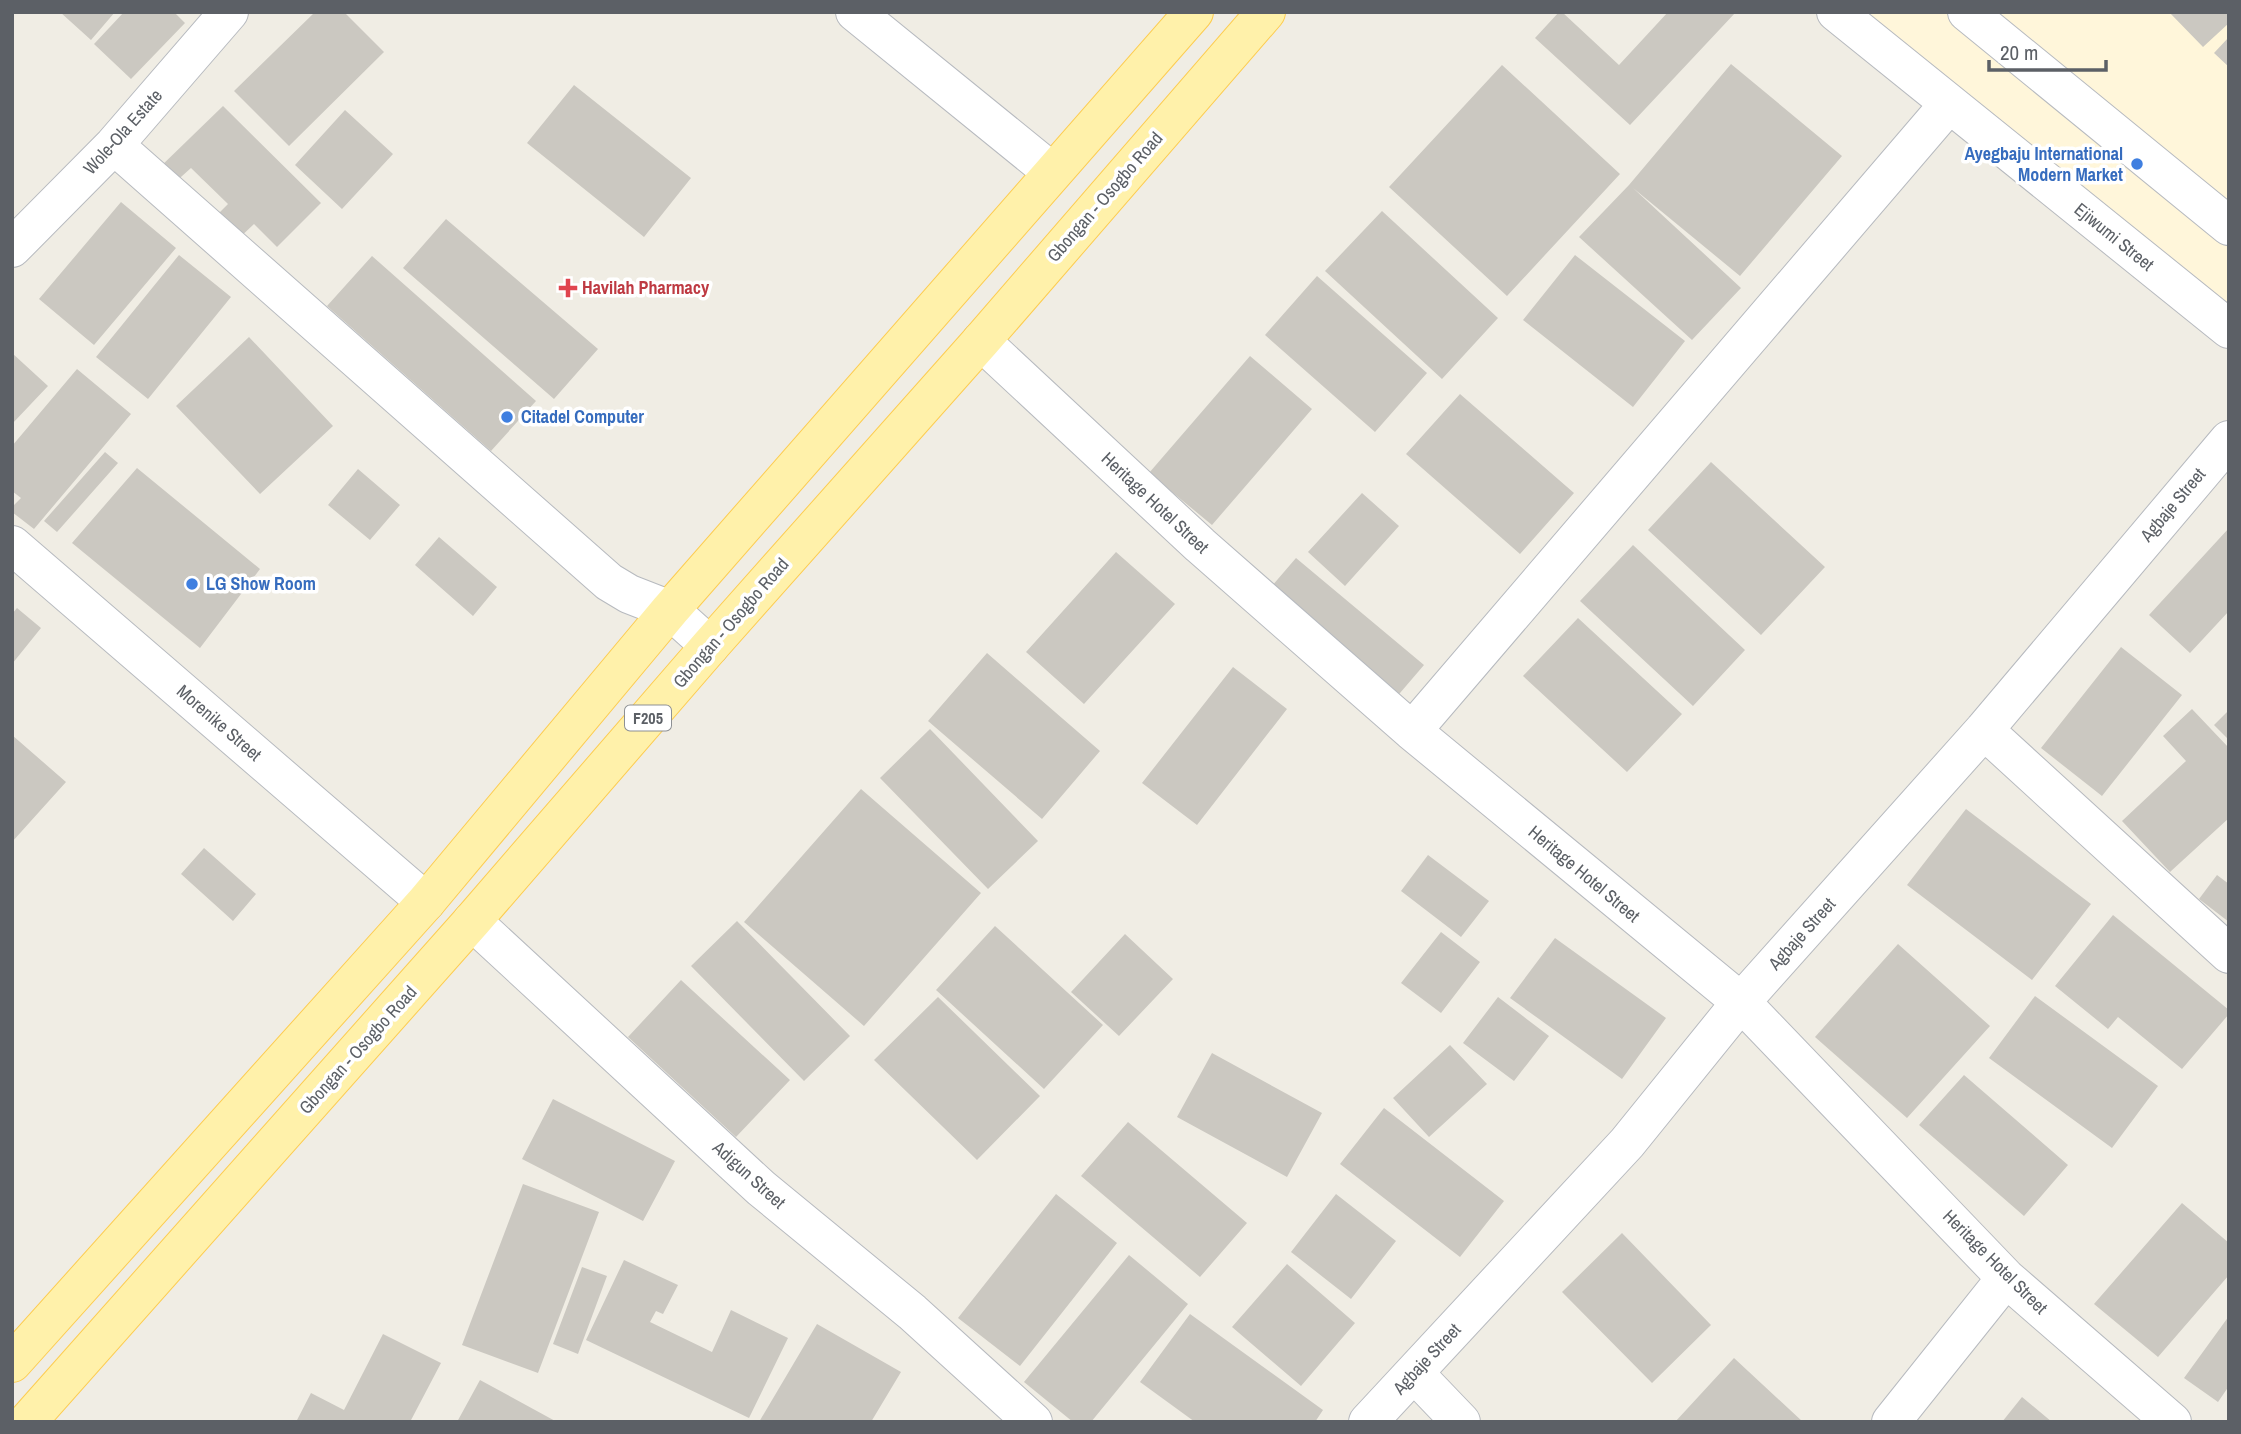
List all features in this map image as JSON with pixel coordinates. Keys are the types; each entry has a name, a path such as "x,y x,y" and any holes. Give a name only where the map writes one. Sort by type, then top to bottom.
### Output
{"main road":[{"path":"12,1363 426,902 670,610 1194,12"},
{"name":"Gbongan - Osogbo Road","path":"27,1422 472,921 1266,12"}],"street":[{"name":"Wole-Ola Estate","path":"12,248 114,145 229,12"},
{"path":"855,12 1052,172"},
{"name":"Ejiwumi Street","path":"1836,12 2229,329"},
{"path":"1967,12 2229,226"},
{"path":"1412,731 1949,104"},
{"path":"114,145 609,582 629,594 670,610 710,646"},
{"name":"Heritage Hotel Street","path":"981,341 1200,545 1412,731 1741,1002 2006,1278 2172,1422"},
{"name":"Agbaje Street","path":"1368,1422 1627,1143 1741,1002 1984,730 2229,440"},
{"name":"Morenike Street","path":"12,545 426,902"},
{"path":"1984,730 2229,954"},
{"name":"Adigun Street","path":"472,921 761,1188 912,1312 1032,1422"},
{"path":"1891,1422 2006,1278"},
{"path":"1414,1373 1461,1422"}],"shaded area":[{"name":"Ayegbaju International Modern Market","path":"1861,12 2229,12 2229,316"}],"building":[{"path":"60,12 115,12 91,40"},
{"path":"124,12 174,12 185,23 131,79 94,44"},
{"path":"315,12 344,12 384,52 289,146 234,91"},
{"path":"1559,12 1619,65 1668,12 1736,12 1630,125 1535,38"},
{"path":"2169,12 2229,12 2229,23 2203,47"},
{"path":"2229,37 2229,67 2214,53"},
{"path":"1731,64 1842,156 1740,276 1633,188 1741,288 1692,340 1579,237 1629,185"},
{"path":"1502,65 1620,174 1507,296 1389,187"},
{"path":"574,85 691,178 644,237 527,143"},
{"path":"223,106 321,203 277,247 254,224 235,242 213,219 228,204 191,168 172,185 157,170"},
{"path":"345,110 393,154 342,209 295,165"},
{"path":"121,202 176,248 94,345 39,299"},
{"path":"1382,211 1498,318 1442,379 1325,271"},
{"path":"446,219 598,349 554,399 403,268"},
{"path":"179,255 231,297 148,399 96,357"},
{"path":"1575,255 1685,341 1633,407 1523,320"},
{"path":"372,256 536,401 491,451 327,306"},
{"path":"1317,276 1427,373 1375,432 1265,335"},
{"path":"249,337 333,426 260,494 176,406"},
{"path":"12,353 48,386 12,424"},
{"path":"1250,356 1312,409 1212,525 1149,473"},
{"path":"77,369 131,414 34,529 12,512 12,507 21,498 12,491 12,446"},
{"path":"1460,394 1574,493 1520,554 1406,454"},
{"path":"105,452 118,463 57,532 44,521"},
{"path":"1711,462 1825,567 1761,635 1648,530"},
{"path":"137,468 260,569 200,648 72,543"},
{"path":"358,469 400,505 370,540 328,505"},
{"path":"1362,493 1399,526 1345,586 1308,552"},
{"path":"2229,528 2229,611 2190,653 2149,615"},
{"path":"439,537 497,587 473,616 415,565"},
{"path":"1633,545 1745,650 1693,706 1580,601"},
{"path":"1116,552 1175,604 1084,704 1026,652"},
{"path":"1296,558 1424,665 1394,700 1266,593"},
{"path":"17,608 41,628 12,664 12,614"},
{"path":"1578,618 1682,714 1627,772 1523,676"},
{"path":"2121,647 2182,695 2102,796 2041,748"},
{"path":"987,653 1100,751 1042,819 928,721"},
{"path":"1233,667 1287,709 1197,825 1142,783"},
{"path":"2192,709 2229,748 2229,818 2170,872 2122,821 2186,761 2163,736"},
{"path":"2229,710 2229,740 2214,725"},
{"path":"930,729 1038,841 988,889 880,778"},
{"path":"12,735 66,782 12,842"},
{"path":"861,789 981,893 864,1026 744,922"},
{"path":"1966,809 2091,904 2032,980 1907,885"},
{"path":"204,848 256,894 233,921 181,874"},
{"path":"1428,855 1489,901 1461,937 1401,891"},
{"path":"2217,875 2229,884 2229,922 2199,899"},
{"path":"2113,915 2229,1010 2229,1014 2182,1069 2118,1017 2108,1029 2055,986"},
{"path":"737,921 850,1036 804,1081 691,966"},
{"path":"995,926 1103,1025 1044,1089 936,990"},
{"path":"1441,932 1480,962 1441,1013 1401,983"},
{"path":"1125,934 1173,979 1119,1036 1071,992"},
{"path":"1555,938 1666,1018 1622,1079 1510,998"},
{"path":"1898,944 1990,1026 1907,1118 1815,1037"},
{"path":"681,980 790,1080 736,1137 628,1037"},
{"path":"2035,996 2158,1086 2112,1148 1989,1058"},
{"path":"938,997 1040,1096 977,1160 874,1060"},
{"path":"1498,997 1549,1036 1514,1081 1463,1043"},
{"path":"1450,1045 1487,1084 1429,1137 1393,1098"},
{"path":"1212,1053 1322,1113 1287,1177 1177,1117"},
{"path":"1964,1075 2068,1165 2024,1216 1919,1125"},
{"path":"553,1099 675,1161 643,1221 522,1159"},
{"path":"1384,1108 1504,1201 1460,1257 1340,1164"},
{"path":"1128,1122 1247,1223 1200,1277 1081,1176"},
{"path":"523,1184 599,1212 538,1373 462,1345"},
{"path":"1056,1194 1117,1243 1020,1366 958,1318"},
{"path":"1336,1194 1396,1241 1351,1299 1291,1252"},
{"path":"2182,1203 2229,1243 2229,1275 2158,1357 2094,1304"},
{"path":"1622,1233 1711,1325 1652,1383 1562,1292"},
{"path":"1129,1255 1188,1304 1091,1422 1073,1422 1024,1382"},
{"path":"624,1260 678,1285 663,1314 656,1311 650,1322 712,1352 731,1310 788,1338 749,1418 586,1340"},
{"path":"1287,1264 1355,1323 1301,1386 1232,1327"},
{"path":"582,1267 607,1276 578,1354 553,1344"},
{"path":"1190,1314 1323,1410 1315,1422 1195,1422 1140,1382"},
{"path":"2229,1316 2229,1386 2218,1402 2184,1378"},
{"path":"817,1324 901,1372 871,1422 759,1422"},
{"path":"383,1334 441,1363 410,1422 296,1422 311,1393 344,1410"},
{"path":"1734,1358 1803,1422 1675,1422"},
{"path":"480,1380 557,1422 457,1422"},
{"path":"2022,1397 2052,1422 2002,1422"}],"place":[{"name":"Ayegbaju International Modern Market","path":"2137,164"},
{"name":"Havilah Pharmacy","path":"568,288"},
{"name":"Citadel Computer","path":"507,417"},
{"name":"LG Show Room","path":"192,584"}]}
